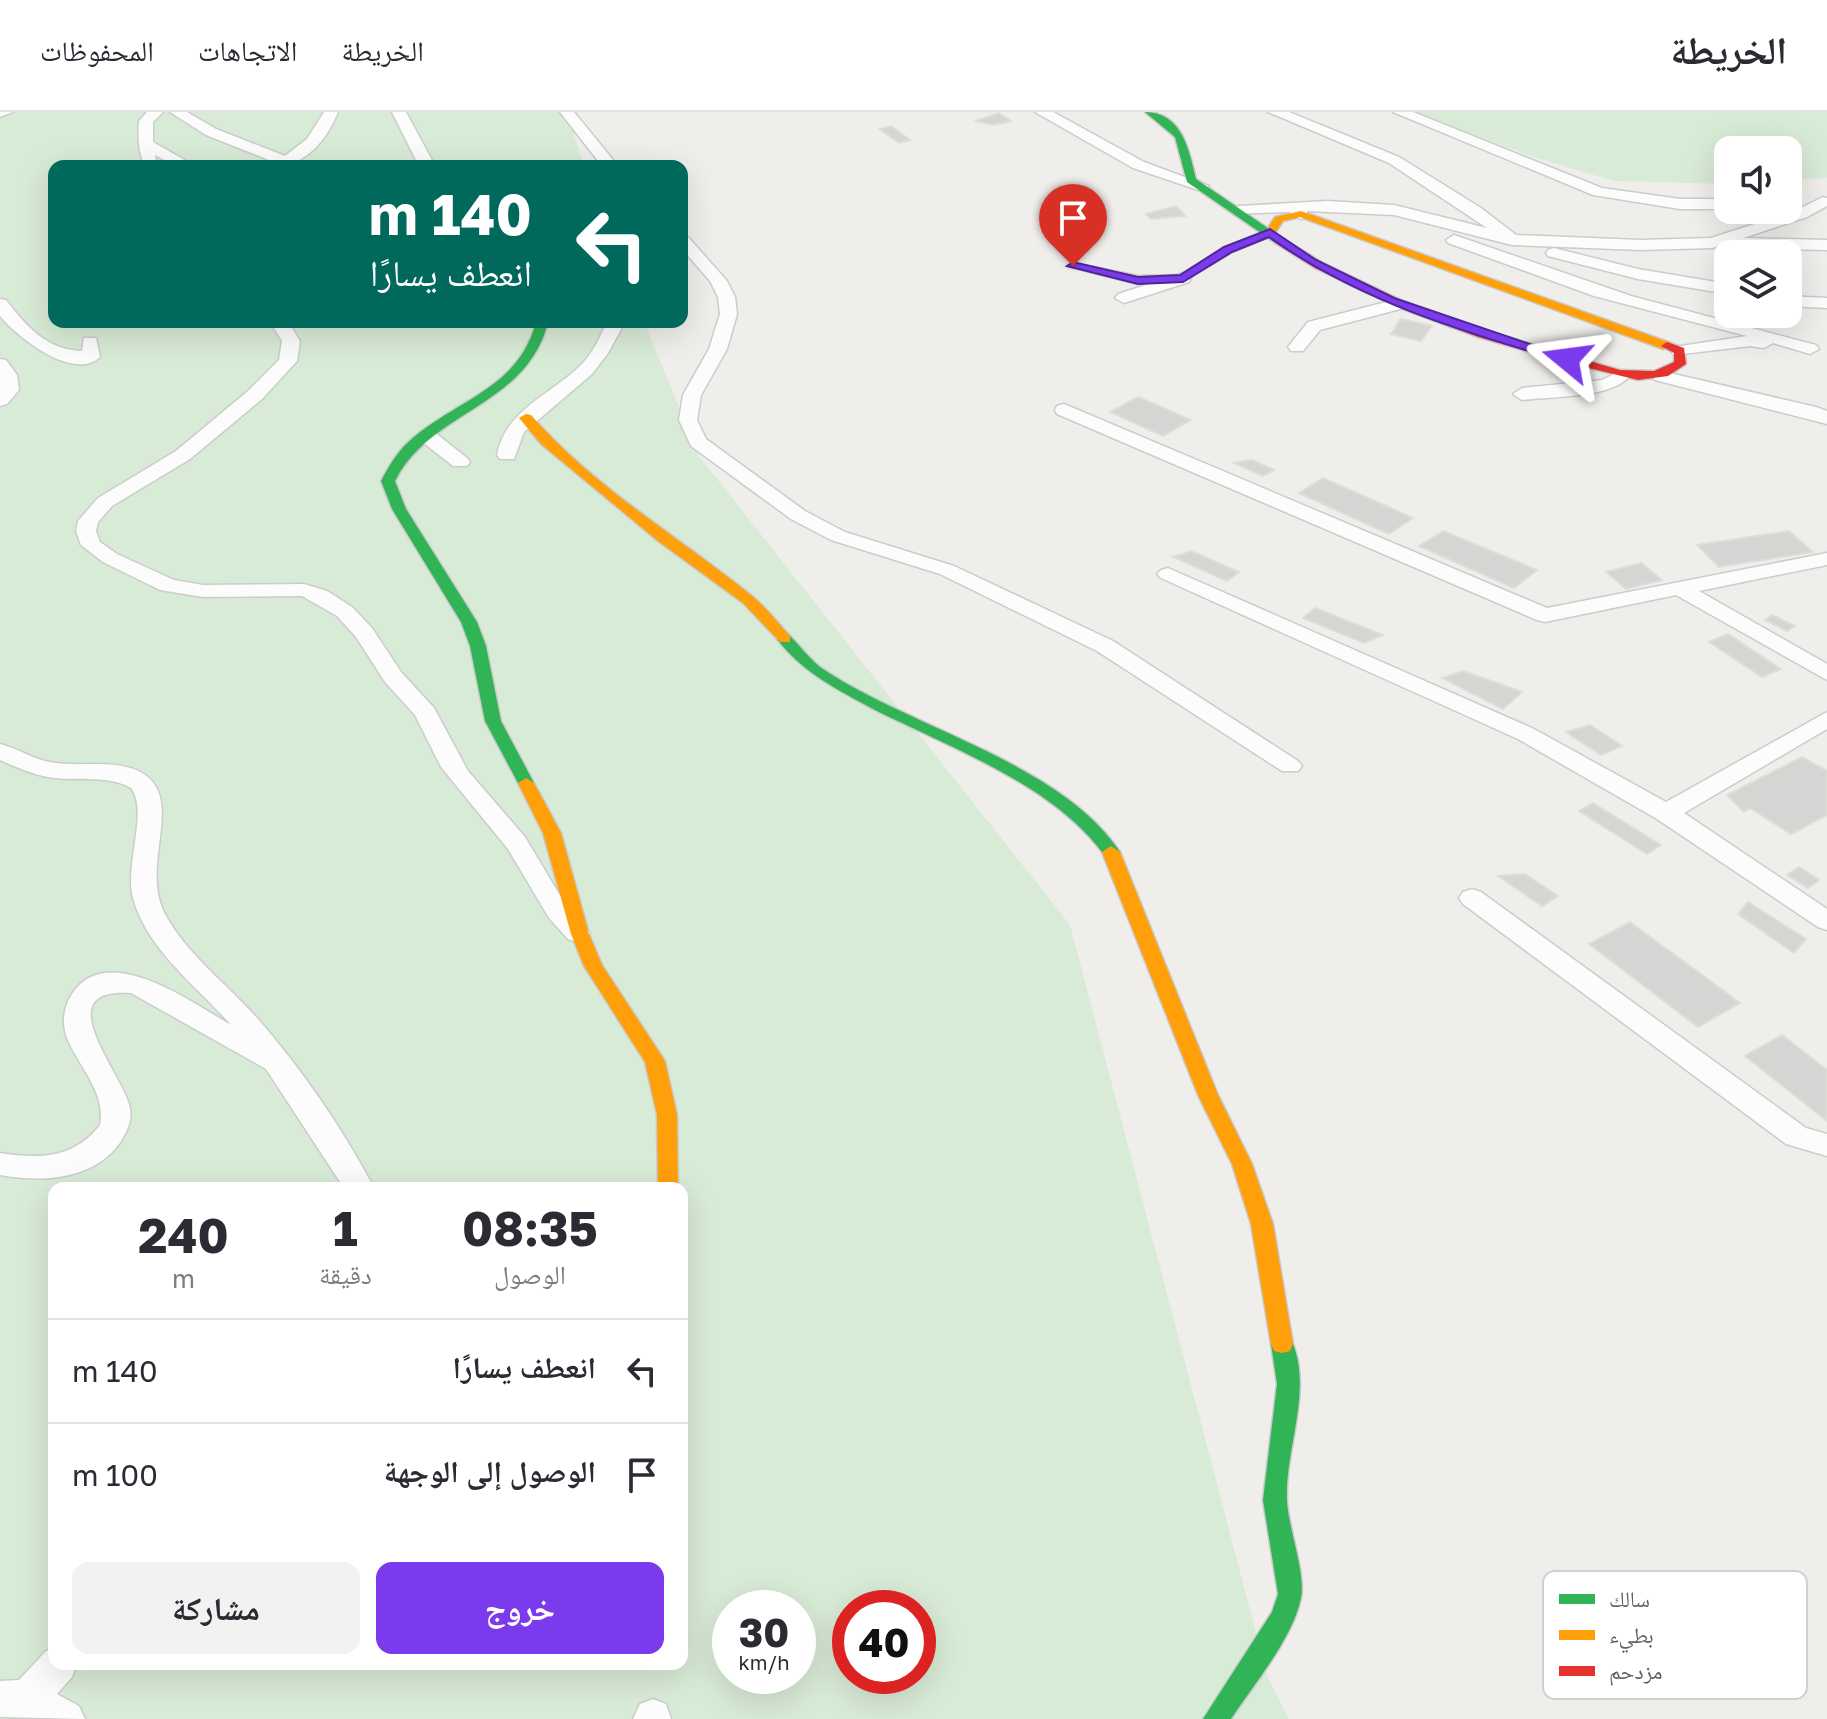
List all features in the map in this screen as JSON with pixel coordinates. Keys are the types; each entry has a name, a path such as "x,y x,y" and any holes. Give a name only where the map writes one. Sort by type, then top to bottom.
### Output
{"street":[{"path":"0,113 6,112"},
{"path":"149,160 146,151 146,121 156,112"},
{"path":"177,112 211,132 281,160"},
{"path":"286,160 302,152 322,130 331,112"},
{"path":"399,112 424,160"},
{"path":"567,112 607,160"},
{"path":"1042,112 1162,175 1201,186"},
{"path":"1150,112 1180,136 1191,180 1312,262 1398,304 1622,375 1661,376 1827,418"},
{"path":"1275,112 1336,134 1394,160 1475,211 1512,240 1628,245 1827,245"},
{"path":"1400,112 1599,192 1680,204 1714,204"},
{"path":"148,145 176,160"},
{"path":"1712,243 1801,214 1825,201"},
{"path":"1802,202 1825,201"},
{"path":"1239,211 1297,211 1327,206 1394,210 1624,271 1714,287"},
{"path":"1394,210 1418,227 1564,282 1653,308 1757,331 1818,352"},
{"path":"1124,298 1183,278 1228,250 1270,233 1279,219 1297,211 1680,351 1750,341 1818,352"},
{"path":"688,246 719,279 730,303 724,337 692,395 688,420 692,433 711,453 817,527 947,570 1105,646 1290,766"},
{"path":"1073,266 1138,280 1183,278"},
{"path":"1802,302 1827,303"},
{"path":"1297,347 1314,326 1398,304"},
{"path":"0,305 25,335 61,356 91,357 90,342"},
{"path":"283,328 291,341 288,361 201,443 95,511 86,531 91,545 110,558 168,585 203,591 304,590 319,593 351,615 371,639 390,672 423,709 442,739 452,765 471,792 512,836 530,862 544,891 582,938"},
{"path":"540,328 533,346 507,378 397,457 388,479 390,492 459,600 472,628 492,718 552,834 593,966 650,1049 661,1084 666,1120 668,1182"},
{"path":"507,455 510,437 526,418 560,394 589,367 612,328"},
{"path":"1661,376 1680,364 1680,351"},
{"path":"0,364 10,383 10,390 0,400"},
{"path":"1522,394 1607,385 1622,375"},
{"path":"1064,410 1545,615 1827,559"},
{"path":"526,418 546,441 663,538 748,600 812,668 857,695 984,758 1047,794 1098,831 1109,846 1208,1095 1242,1164 1262,1224 1288,1384 1275,1500 1290,1594 1283,1617 1216,1719"},
{"path":"427,436 460,462"},
{"path":"1168,574 1526,734 1666,813 1827,921"},
{"path":"1678,588 1827,673"},
{"path":"1666,813 1827,719"},
{"path":"0,751 45,769 113,774 131,777 141,783 148,793 150,806 143,857 145,900 168,941 234,1010 317,1119 355,1182"},
{"path":"1472,898 1796,1136 1827,1145"},
{"path":"0,1164 52,1169 85,1157 110,1135 116,1120 110,1095 85,1045 78,1022 78,1006 85,994 98,986 117,982 137,984 274,1062"},
{"path":"53,1670 17,1705 66,1719"}],"green space":[{"path":"0,112 567,112 582,160 48,160 48,328 646,328 699,456 1070,925 1268,1678 1289,1719 0,1719"},
{"path":"1413,112 1827,112 1827,178 1802,179 1802,136 1714,136 1714,184 1614,181 1537,158"}],"building":[{"path":"999,113 1011,121 993,125 976,121"},
{"path":"891,126 910,140 899,143 880,129"},
{"path":"1176,206 1185,216 1151,219 1146,214"},
{"path":"1401,319 1432,326 1421,341 1391,334"},
{"path":"1138,397 1191,420 1163,436 1110,412"},
{"path":"1252,460 1274,470 1263,476 1234,463"},
{"path":"1323,478 1413,518 1389,534 1299,493"},
{"path":"1443,531 1537,570 1514,588 1419,546"},
{"path":"1789,531 1813,552 1719,567 1697,545"},
{"path":"1191,551 1239,572 1227,581 1173,557"},
{"path":"1641,563 1662,580 1626,589 1606,572"},
{"path":"1315,608 1383,635 1364,643 1303,618"},
{"path":"1772,615 1795,626 1787,631 1765,620"},
{"path":"1728,634 1781,669 1762,677 1709,642"},
{"path":"1463,671 1522,692 1503,709 1442,678"},
{"path":"1590,725 1622,746 1601,755 1566,732"},
{"path":"1802,757 1827,771 1827,815 1791,834 1750,808 1744,812 1727,795"},
{"path":"1593,803 1661,845 1647,854 1579,811"},
{"path":"1799,867 1819,880 1808,888 1787,875"},
{"path":"1525,874 1558,896 1542,906 1498,876"},
{"path":"1748,902 1806,939 1794,953 1738,914"},
{"path":"1630,922 1740,1003 1698,1027 1589,944"},
{"path":"1782,1035 1827,1070 1827,1121 1745,1056"}],"traffic: fast":[{"path":"1150,112 1180,136 1191,180 1281,242"},
{"path":"526,783 493,721 478,646 469,622 399,509 388,481 399,459 416,441 503,384 522,367 535,346 540,328"},
{"path":"785,639 811,667 844,687 977,754 1064,804 1094,829 1111,852"},
{"path":"1216,1719 1283,1617 1290,1594 1275,1500 1288,1384 1282,1344"}],"traffic: slow":[{"path":"1073,266 1138,280 1183,278 1228,250 1270,233 1279,219 1301,214 1667,346"},
{"path":"526,418 546,441 663,538 748,600 785,639"},
{"path":"526,783 552,833 580,934 593,966 655,1061 667,1115 668,1182"},
{"path":"1111,852 1208,1095 1242,1164 1262,1224 1282,1344"}],"traffic: jam":[{"path":"1281,242 1358,286 1399,304 1483,334 1611,372 1630,376 1663,373 1680,364 1680,351 1667,346"}],"route":[{"path":"1073,266 1138,280 1183,278 1228,250 1270,233 1312,262 1389,301 1567,359"}]}
